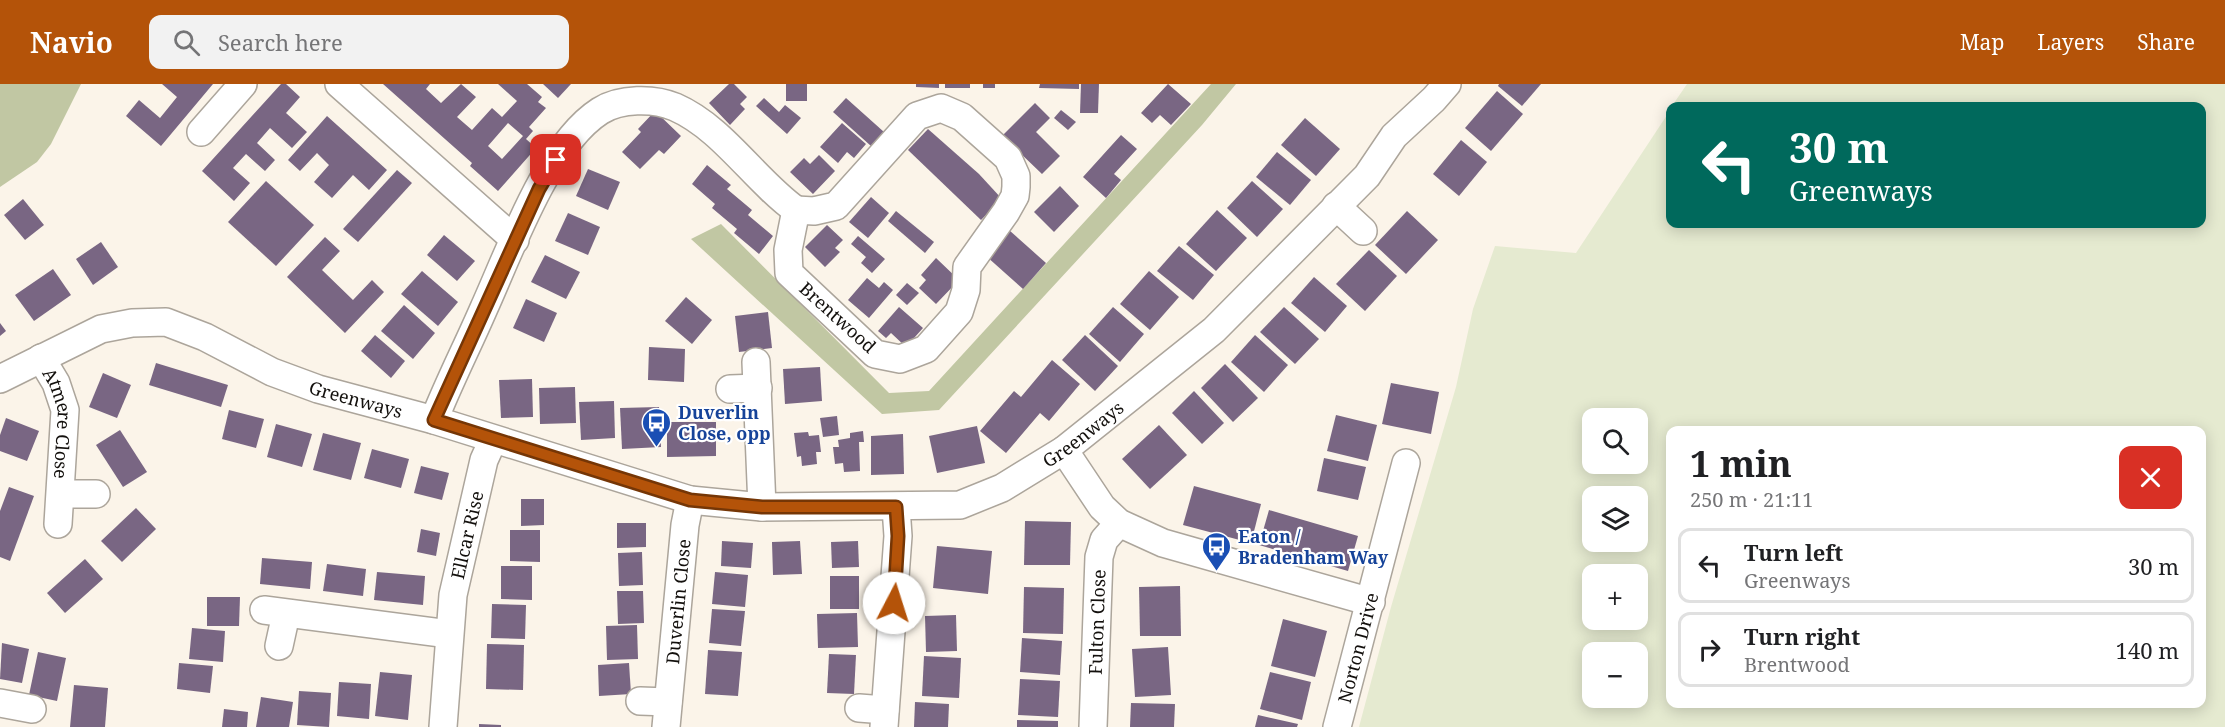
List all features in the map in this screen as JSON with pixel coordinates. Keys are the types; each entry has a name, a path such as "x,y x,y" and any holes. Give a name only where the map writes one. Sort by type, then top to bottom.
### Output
{"street":[{"path":"201,132 243,84"},
{"path":"339,84 515,240"},
{"name":"Greenways","path":"0,380 101,329 132,323 166,322 281,375 318,389 434,420 690,500 762,507 960,506 1002,488 1064,450 1214,330 1366,176 1394,136 1441,92"},
{"path":"434,420 539,189 564,146 583,124 602,110 618,104 643,100 673,106 692,117 747,163 796,210"},
{"name":"Brentwood","path":"941,108 962,117 1008,158 1016,176 1015,196 966,267 966,290 959,312 926,349 900,358 875,354 789,273 788,250 796,210 814,211 836,206 917,116 941,108"},
{"path":"1336,206 1363,231"},
{"name":"Atmere Close","path":"41,358 56,383 65,410 58,524"},
{"path":"756,362 762,507"},
{"path":"730,389 758,388"},
{"name":"Ellcar Rise","path":"443,727 453,595 484,460 493,440"},
{"path":"1064,450 1102,507 1119,522 1163,543 1371,602"},
{"name":"Norton Drive","path":"1338,727 1406,463"},
{"name":"Atmere Close","path":"61,494 96,494"},
{"name":"Duverlin Close","path":"640,701 667,715 685,525 690,500"},
{"path":"876,715 898,545 896,507"},
{"name":"Fulton Close","path":"1093,727 1099,557 1104,540 1119,522"},
{"path":"279,646 275,612 449,634"}],"green space":[{"path":"0,84 81,84 51,144 37,162 0,187"},
{"path":"1211,84 1236,84 1202,125 939,410 882,414 691,239 721,224 889,393 929,391"},
{"path":"1687,84 2225,84 2225,727 1359,727 1391,607 1456,387 1473,309 1495,246 1576,253 1666,117 1666,228 2206,228 2206,102 1675,102"}],"building":[{"path":"162,84 213,84 161,146 126,116 139,100 160,118 177,97"},
{"path":"281,84 286,84 300,97 286,113 307,132 292,148 270,128 257,143 275,160 265,171 246,154 233,168 250,183 234,201 202,171"},
{"path":"383,84 430,84 426,89 441,103 461,84 476,97 457,117 472,130 492,108 502,117 517,101 498,84 527,84 542,97 538,102 546,108 529,127 533,131 526,139 536,148 498,191 470,166 472,163","holes":["508,123 523,136 502,159 488,146"]},
{"path":"543,84 571,84 558,98"},
{"path":"729,84 734,84 747,97 740,104 745,109 730,125 709,103"},
{"path":"786,84 807,84 807,101 786,101"},
{"path":"916,84 939,84 939,88 916,87"},
{"path":"945,84 970,84 970,88 945,88"},
{"path":"983,84 995,84 995,88 983,88"},
{"path":"1040,84 1079,84 1079,89 1039,88"},
{"path":"1081,84 1099,84 1098,113 1080,113"},
{"path":"1168,84 1191,104 1171,125 1160,115 1152,123 1141,113"},
{"path":"1499,84 1541,84 1522,106 1498,86"},
{"path":"1497,91 1523,114 1491,151 1465,128"},
{"path":"764,98 779,112 785,105 801,118 787,134 756,106"},
{"path":"846,98 884,132 871,146 833,112"},
{"path":"1035,103 1050,118 1036,132 1060,156 1042,174 1018,151 999,139"},
{"path":"1061,110 1076,122 1068,130 1054,118"},
{"path":"655,111 681,136 664,154 659,150 640,169 622,152 641,132 638,129"},
{"path":"327,116 387,170 369,190 353,175 332,198 314,182 329,165 317,153 300,171 288,160"},
{"path":"1305,118 1340,149 1316,176 1281,145"},
{"path":"842,123 866,144 854,158 847,152 838,163 820,147"},
{"path":"928,129 979,174 1002,199 981,220 908,150"},
{"path":"1121,135 1137,149 1114,174 1121,180 1106,198 1083,177"},
{"path":"1461,140 1487,162 1459,196 1433,174"},
{"path":"1277,152 1311,180 1290,205 1256,177"},
{"path":"819,155 835,171 813,194 790,172 804,158 810,164"},
{"path":"707,165 731,185 727,189 752,210 748,215 773,236 759,254 734,233 737,229 712,208 715,204 692,184"},
{"path":"588,169 620,182 608,210 576,196"},
{"path":"397,170 412,183 358,242 343,229"},
{"path":"266,181 314,225 276,266 228,222"},
{"path":"1252,181 1283,209 1257,237 1227,208"},
{"path":"1060,186 1079,206 1054,232 1034,212"},
{"path":"871,197 889,213 868,238 849,222"},
{"path":"23,199 44,225 25,240 4,215"},
{"path":"1217,210 1247,238 1216,271 1186,244"},
{"path":"896,211 934,242 925,253 888,221"},
{"path":"1407,211 1438,240 1406,274 1375,245"},
{"path":"568,213 600,227 588,255 555,241"},
{"path":"827,225 843,240 835,248 840,252 825,267 805,247"},
{"path":"1009,230 1046,263 1023,289 986,256"},
{"path":"444,235 475,261 457,281 427,255"},
{"path":"858,236 885,259 872,273 861,263 866,257 851,244"},
{"path":"325,237 340,251 322,270 353,300 372,280 384,292 345,333 287,277"},
{"path":"101,242 118,267 93,285 76,259"},
{"path":"1179,246 1214,275 1193,300 1157,271"},
{"path":"1369,250 1397,276 1365,311 1336,284"},
{"path":"545,255 580,272 566,299 531,282"},
{"path":"936,258 959,280 936,304 919,288 926,280 921,275"},
{"path":"53,269 71,295 34,321 15,295"},
{"path":"422,271 458,302 438,326 401,294"},
{"path":"1149,271 1179,297 1150,330 1120,304"},
{"path":"1314,277 1347,306 1325,332 1291,303"},
{"path":"867,278 879,288 884,282 893,290 869,318 848,300"},
{"path":"907,283 919,293 907,305 896,295"},
{"path":"686,297 712,320 692,344 665,321"},
{"path":"526,299 557,313 544,342 513,328"},
{"path":"404,305 435,333 413,359 381,331"},
{"path":"899,307 923,328 906,347 891,333 886,338 878,331"},
{"path":"1113,307 1144,334 1120,362 1089,334"},
{"path":"1284,307 1319,339 1295,364 1260,332"},
{"path":"768,312 772,348 739,352 735,316"},
{"path":"0,323 6,331 0,336"},
{"path":"375,335 405,361 391,378 361,351"},
{"path":"1085,335 1118,366 1095,391 1062,360"},
{"path":"1255,335 1288,365 1264,392 1231,362"},
{"path":"649,347 685,349 684,382 648,380"},
{"path":"1052,360 1080,384 1049,421 1040,413 1006,453 980,431 1014,391 1021,397"},
{"path":"156,363 228,385 221,407 149,385"},
{"path":"1225,364 1258,398 1233,422 1201,388"},
{"path":"820,367 822,401 785,404 783,369"},
{"path":"103,373 131,385 117,418 89,407"},
{"path":"532,379 533,417 501,418 499,380"},
{"path":"1391,383 1439,392 1431,434 1382,424"},
{"path":"575,387 576,423 540,424 539,388"},
{"path":"1194,391 1224,423 1202,444 1172,413"},
{"path":"614,401 615,438 581,440 579,402"},
{"path":"659,407 661,447 622,449 620,408"},
{"path":"229,410 264,419 256,448 222,439"},
{"path":"1336,415 1377,425 1368,461 1327,451"},
{"path":"837,416 839,435 823,437 820,418"},
{"path":"6,418 39,431 27,461 0,451 0,435"},
{"path":"667,422 716,422 716,456 667,457"},
{"path":"276,424 312,434 302,467 267,457"},
{"path":"1159,425 1187,455 1150,489 1122,459"},
{"path":"977,426 985,463 937,473 929,436"},
{"path":"120,430 147,472 123,487 96,445"},
{"path":"863,431 864,442 859,442 860,471 844,472 843,463 835,464 833,447 839,447 838,440 850,438 850,433"},
{"path":"808,432 809,436 819,435 821,452 816,452 817,464 802,466 801,456 797,457 794,433"},
{"path":"323,433 361,443 351,480 313,470"},
{"path":"903,434 904,474 871,475 871,436"},
{"path":"372,449 409,459 401,488 364,478"},
{"path":"1324,458 1366,467 1358,500 1317,491"},
{"path":"421,466 449,473 442,500 414,493"},
{"path":"1194,486 1261,504 1251,543 1183,525"},
{"path":"9,487 34,496 10,561 0,557 0,511"},
{"path":"521,499 544,499 544,525 521,526"},
{"path":"136,508 156,529 122,562 101,541"},
{"path":"1269,510 1358,536 1348,571 1259,545"},
{"path":"1025,521 1071,522 1070,565 1024,565"},
{"path":"617,523 646,523 646,547 617,548"},
{"path":"421,529 440,533 436,556 417,552"},
{"path":"510,530 540,530 540,562 510,561"},
{"path":"722,541 753,543 751,568 721,566"},
{"path":"800,541 802,574 773,575 772,542"},
{"path":"858,541 859,567 832,568 831,542"},
{"path":"937,546 992,551 988,594 933,588"},
{"path":"642,552 643,585 619,586 618,553"},
{"path":"262,558 312,562 310,589 260,584"},
{"path":"85,559 103,579 65,613 47,593"},
{"path":"327,564 366,569 363,596 323,591"},
{"path":"501,566 532,566 532,600 501,599"},
{"path":"377,572 425,576 423,605 374,600"},
{"path":"715,572 748,575 745,607 712,604"},
{"path":"830,576 859,576 859,609 830,609"},
{"path":"1180,586 1181,636 1140,636 1139,587"},
{"path":"1024,587 1064,588 1063,634 1023,633"},
{"path":"617,591 643,591 644,623 618,624"},
{"path":"207,597 240,597 239,626 207,626"},
{"path":"492,604 526,605 525,639 491,638"},
{"path":"712,609 745,611 741,646 709,643"},
{"path":"857,613 858,647 818,648 817,614"},
{"path":"956,615 957,651 926,652 925,616"},
{"path":"1283,619 1327,631 1315,677 1271,666"},
{"path":"637,625 638,659 607,660 606,626"},
{"path":"192,628 225,631 223,662 189,659"},
{"path":"1022,638 1062,641 1060,675 1020,672"},
{"path":"2,643 29,649 22,683 0,679"},
{"path":"487,644 524,645 523,690 486,689"},
{"path":"1168,647 1171,695 1135,697 1132,649"},
{"path":"708,650 742,652 738,696 705,694"},
{"path":"38,652 66,658 57,701 29,695"},
{"path":"829,654 856,655 854,694 827,693"},
{"path":"924,656 961,658 959,698 922,696"},
{"path":"179,663 213,666 210,693 177,689"},
{"path":"629,663 631,694 599,696 598,665"},
{"path":"380,672 412,675 408,720 375,716"},
{"path":"1270,672 1311,682 1302,720 1260,709"},
{"path":"1020,679 1060,681 1058,717 1018,715"},
{"path":"339,682 371,684 369,719 337,716"},
{"path":"74,685 108,688 105,727 70,727"},
{"path":"299,691 331,693 329,727 297,725"},
{"path":"261,697 293,702 289,727 256,727"},
{"path":"915,702 949,704 948,727 914,727"},
{"path":"1131,703 1175,704 1174,727 1130,727"},
{"path":"224,709 248,712 247,727 222,727"},
{"path":"1258,715 1298,724 1297,727 1255,727"},
{"path":"1017,720 1058,721 1058,727 1017,727"},
{"path":"479,724 501,725 501,727 479,727"}],"place":[{"name":"Duverlin Close, opp","path":"657,448"},
{"name":"Eaton / Bradenham Way","path":"1217,572"}],"route":[{"path":"556,160 539,189 434,420 638,486 690,500 762,507 896,507 898,536 894,603"}]}
